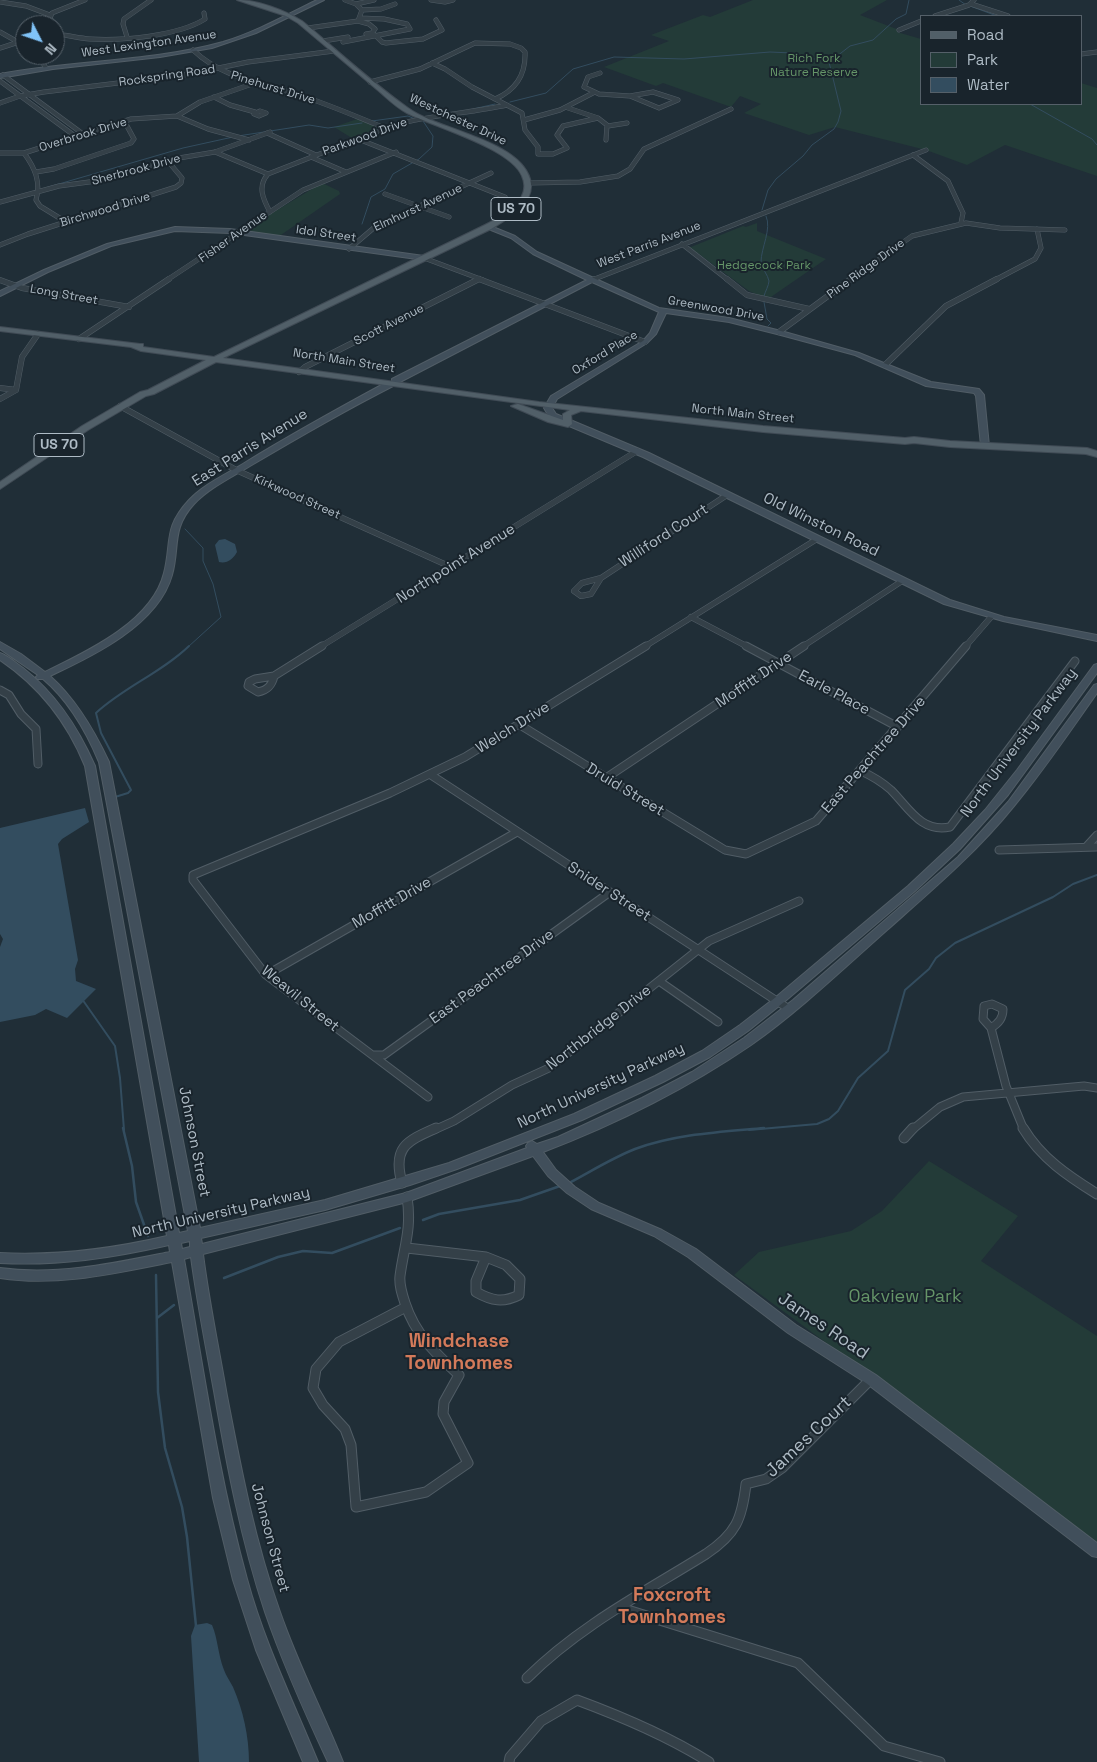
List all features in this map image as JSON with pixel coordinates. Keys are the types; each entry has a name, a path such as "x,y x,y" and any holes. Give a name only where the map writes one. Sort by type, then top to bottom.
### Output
{"main road":[{"name":"Westchester Drive","path":"240,0 288,15 308,28 397,104 423,119 503,152 515,160 525,172 530,183"},
{"name":"US 70","path":"0,486 120,406 504,218 518,206 527,194 530,183"},
{"name":"North Main Street","path":"0,329 79,340 134,346 146,345 218,358 580,409 763,429 913,442 1087,451 1097,454"},
{"path":"250,360 240,356 240,352 260,337"},
{"name":"North Main Street","path":"134,346 141,349 181,355 250,360 302,370"},
{"path":"177,373 191,364 189,359 181,355"},
{"name":"US 70","path":"143,394 144,391 177,373 201,362 218,358"},
{"name":"North Main Street","path":"392,383 541,401 549,404"},
{"path":"495,398 551,420 568,424 567,414 580,409"},
{"name":"North Main Street","path":"1087,451 1097,449"}],"street":[{"path":"0,2 26,6 50,15 77,1 85,0"},
{"path":"127,37 124,19 151,0"},
{"name":"West Lexington Avenue","path":"1,77 46,68 193,50 232,41 322,0"},
{"path":"345,0 356,4 362,10 381,9 395,4"},
{"path":"356,4 374,0"},
{"path":"431,0 444,2 453,0"},
{"path":"938,15 971,4 974,0"},
{"path":"971,4 1005,15"},
{"path":"359,19 362,10"},
{"path":"65,31 90,39 127,37 194,26 203,21 204,13"},
{"path":"359,19 375,29 374,35"},
{"path":"308,28 359,19 391,20 410,27 405,31 323,41"},
{"path":"374,35 386,43 419,40 438,34 442,30 436,20"},
{"path":"899,30 920,22"},
{"path":"0,32 15,40"},
{"path":"343,42 374,35"},
{"path":"0,48 15,43"},
{"path":"370,82 400,75 432,63 475,43 502,43 521,48 525,52 526,60 523,75 515,88 495,99"},
{"name":"Pinehurst Drive","path":"193,50 204,62 231,76 291,92 385,128"},
{"name":"Rockspring Road","path":"0,103 29,94 184,75 248,62 334,51"},
{"path":"1082,54 1097,52"},
{"path":"432,63 519,111 524,116 524,128 527,136 538,147 538,153 540,154 558,153 567,148 557,135 561,128 572,123 598,118"},
{"path":"600,73 591,75 586,80 584,87 593,93 630,96 655,92 678,100 659,108 630,96"},
{"path":"1,77 29,94 83,134"},
{"path":"1,77 20,96 75,136"},
{"name":"Overbrook Drive","path":"0,153 24,153 121,122 147,117 177,116 193,105 255,83"},
{"path":"524,120 542,117 568,108 593,93"},
{"path":"214,97 230,105 255,112"},
{"name":"Parkwood Drive","path":"268,174 385,128 423,119 463,114 507,105"},
{"path":"568,108 598,118 608,126 627,123"},
{"path":"530,183 582,182 625,173 644,150 731,110"},
{"path":"177,116 208,129 250,140"},
{"path":"36,172 54,169 131,143 134,139 121,122"},
{"path":"606,140 608,126"},
{"name":"Sherbrook Drive","path":"0,202 59,186 104,180 167,160 215,152 269,133 314,156"},
{"path":"358,139 505,197"},
{"name":"West Parris Avenue","path":"392,383 592,280 926,150"},
{"path":"215,152 268,174 265,177 261,191 270,212"},
{"path":"24,153 36,172 39,191 36,200 40,206 66,222"},
{"name":"Fisher Avenue","path":"79,340 312,185 394,153"},
{"path":"913,155 948,181 963,212 961,223 1000,228 1065,230"},
{"path":"314,156 346,172"},
{"name":"Birchwood Drive","path":"0,245 180,185 182,178 167,160"},
{"name":"Elmhurst Avenue","path":"349,249 372,229 491,173"},
{"path":"385,194 449,218"},
{"name":"Pine Ridge Drive","path":"778,332 907,239 961,223"},
{"name":"Greenwood Drive","path":"488,227 513,237 534,253 663,312 729,320 778,332 838,348 926,382 969,388 980,395 985,446"},
{"name":"Idol Street","path":"0,294 14,286 109,245 141,236 186,229 238,233 424,258 645,342"},
{"path":"885,365 946,306 1035,259 1041,248 1037,229"},
{"path":"0,238 8,242"},
{"path":"682,244 747,295 809,309"},
{"name":"Long Street","path":"0,280 14,286 129,307"},
{"name":"Scott Avenue","path":"302,370 479,280"},
{"name":"Oxford Place","path":"549,404 566,390 645,342 653,334 663,312"},
{"path":"16,390 22,357 38,334"},
{"name":"East Parris Avenue","path":"33,681 112,639 149,608 160,594 168,577 172,538 182,514 202,492 311,426 392,383"},
{"path":"0,388 16,390"},
{"path":"0,399 16,390"},
{"name":"Old Winston Road","path":"549,404 550,412 553,416 568,424 637,451 947,602 991,617 1026,626 1097,638"},
{"name":"Kirkwood Street","path":"120,406 236,470 450,567"},
{"name":"Northpoint Avenue","path":"274,676 637,451"},
{"name":"Williford Court","path":"601,578 728,495"},
{"name":"Welch Drive","path":"193,880 193,875 197,872 430,775 520,725 817,539"},
{"name":"Moffitt Drive","path":"606,778 902,581"},
{"name":"Earle Place","path":"691,617 898,727"},
{"name":"East Peachtree Drive","path":"731,852 746,854 816,821 861,771 991,617"},
{"name":"Johnson Street","path":"0,646 17,654 45,675 60,690 86,725 104,762 195,1234 198,1268 229,1442 243,1508 283,1643 336,1762"},
{"path":"0,656 33,681 67,720 82,746 90,766 211,1453 240,1580 264,1650 311,1762"},
{"path":"861,771 885,784 911,813 930,829 941,831 950,827 1075,661"},
{"name":"North University Parkway","path":"0,1258 30,1260 86,1257 125,1251 195,1234 293,1214 402,1183 528,1139 616,1101 697,1058 741,1030 777,1002 924,877 970,834 1018,776 1097,667"},
{"name":"North University Parkway","path":"0,1273 20,1276 104,1270 176,1256 407,1197 535,1150 600,1123 696,1075 748,1041 789,1009 939,880 984,835 1011,804 1097,687"},
{"path":"0,690 9,695 21,714 36,729 38,764"},
{"name":"Druid Street","path":"520,725 731,852"},
{"name":"Snider Street","path":"430,775 789,1009"},
{"name":"Moffitt Drive","path":"266,975 517,832"},
{"path":"1086,847 1097,835"},
{"path":"999,850 1097,847"},
{"name":"Weavil Street","path":"193,880 266,975 428,1096"},
{"name":"East Peachtree Drive","path":"373,1055 384,1055 610,892"},
{"name":"Northbridge Drive","path":"402,1183 398,1169 398,1159 403,1147 411,1139 454,1121 512,1086 549,1068 709,941 799,901"},
{"path":"659,981 718,1022"},
{"path":"991,1028 1011,1102 1031,1142 1052,1164 1097,1194"},
{"path":"904,1138 933,1111 952,1100 976,1093 1084,1086 1097,1088"},
{"name":"James Road","path":"528,1139 558,1180 582,1198 604,1210 649,1228 680,1245 792,1329 871,1379 1097,1551"},
{"path":"406,1307 339,1342 316,1369 313,1388 323,1405 345,1429 351,1445 356,1507 426,1492 468,1463 442,1414 444,1402 460,1375 416,1332 399,1284 412,1226 407,1197"},
{"path":"407,1248 486,1257 506,1265 520,1279 518,1295 507,1302 490,1300 476,1292 476,1281 486,1257"},
{"name":"James Court","path":"527,1678 545,1658 584,1630 706,1554 731,1535 742,1516 746,1484 766,1479 782,1468 871,1379"},
{"path":"621,1608 798,1663 884,1746 940,1762"},
{"path":"508,1762 510,1757 541,1721 577,1700 624,1717 686,1748 709,1762"}],"green space":[{"name":"Rich Fork Nature Reserve","path":"753,0 887,0 860,15 899,30 897,32 920,39 920,105 1082,105 1082,83 1097,88 1097,176 1005,145 967,165 926,150 835,127 809,135 744,113 761,104 740,96 731,107 663,83 656,86 604,67 669,41 651,35 703,15 710,17"},
{"path":"360,118 385,128 355,140 334,127"},
{"path":"322,183 339,191 340,194 278,237 246,232 254,224"},
{"name":"Hedgecock Park","path":"757,223 757,231 826,259 768,299 749,291 699,254 686,249 743,226 746,227"},
{"name":"Oakview Park","path":"929,1161 1018,1216 981,1261 1097,1336 1097,1542 734,1275 759,1252 851,1231 882,1211"}],"water":[{"path":"225,539 235,544 237,552 230,560 219,562 215,545 219,540"},
{"path":"85,808 89,822 62,839 58,844 78,960 75,969 76,981 96,989 67,1018 46,1009 35,1015 0,1022 0,947 3,939 0,934 0,828"},
{"path":"207,1623 212,1625 222,1664 240,1705 247,1733 249,1762 199,1762 191,1636 195,1625"}],"waterway":[{"path":"832,60 850,46 873,40 896,19 906,14 909,0"},
{"path":"959,0 966,5"},
{"path":"970,6 994,15"},
{"path":"510,102 546,93 573,69 614,57 684,59 770,52 792,53 814,59 832,60"},
{"path":"762,210 768,190 776,179 803,156 812,145 834,129 838,122 841,111 829,62 832,60"},
{"path":"473,109 495,104"},
{"path":"1032,105 1092,139 1097,145"},
{"path":"372,121 408,116 415,119"},
{"path":"362,224 371,197 385,189 393,174 419,159 432,147 433,136 423,121"},
{"path":"238,136 309,125 328,128 362,123"},
{"path":"45,188 183,148 233,137"},
{"path":"764,296 769,281 761,262 768,227 766,216"},
{"path":"764,302 767,319 771,323 768,326"},
{"path":"185,529 203,548 203,561 213,584 221,617 188,647"},
{"path":"115,797 128,793 131,790 101,733 96,713 118,695 167,664 189,646"},
{"path":"749,1130 817,1124 829,1119 838,1111 858,1078 888,1051 905,990 929,969 936,958 955,943 1053,897 1073,884 1097,875"},
{"path":"82,999 115,1046 120,1078 124,1130"},
{"path":"123,1128 132,1166 136,1202 148,1236"},
{"path":"569,1183 618,1157 651,1144 698,1134 764,1128"},
{"path":"423,1220 439,1214 520,1200 560,1186"},
{"path":"224,1278 278,1257 303,1251 332,1253 400,1228"},
{"path":"156,1275 158,1392 165,1448 182,1507 187,1537 196,1626"},
{"path":"157,1318 174,1305"}],"district":[{"name":"Windchase Townhomes","path":"459,1353"},
{"name":"Foxcroft Townhomes","path":"672,1607"}]}
